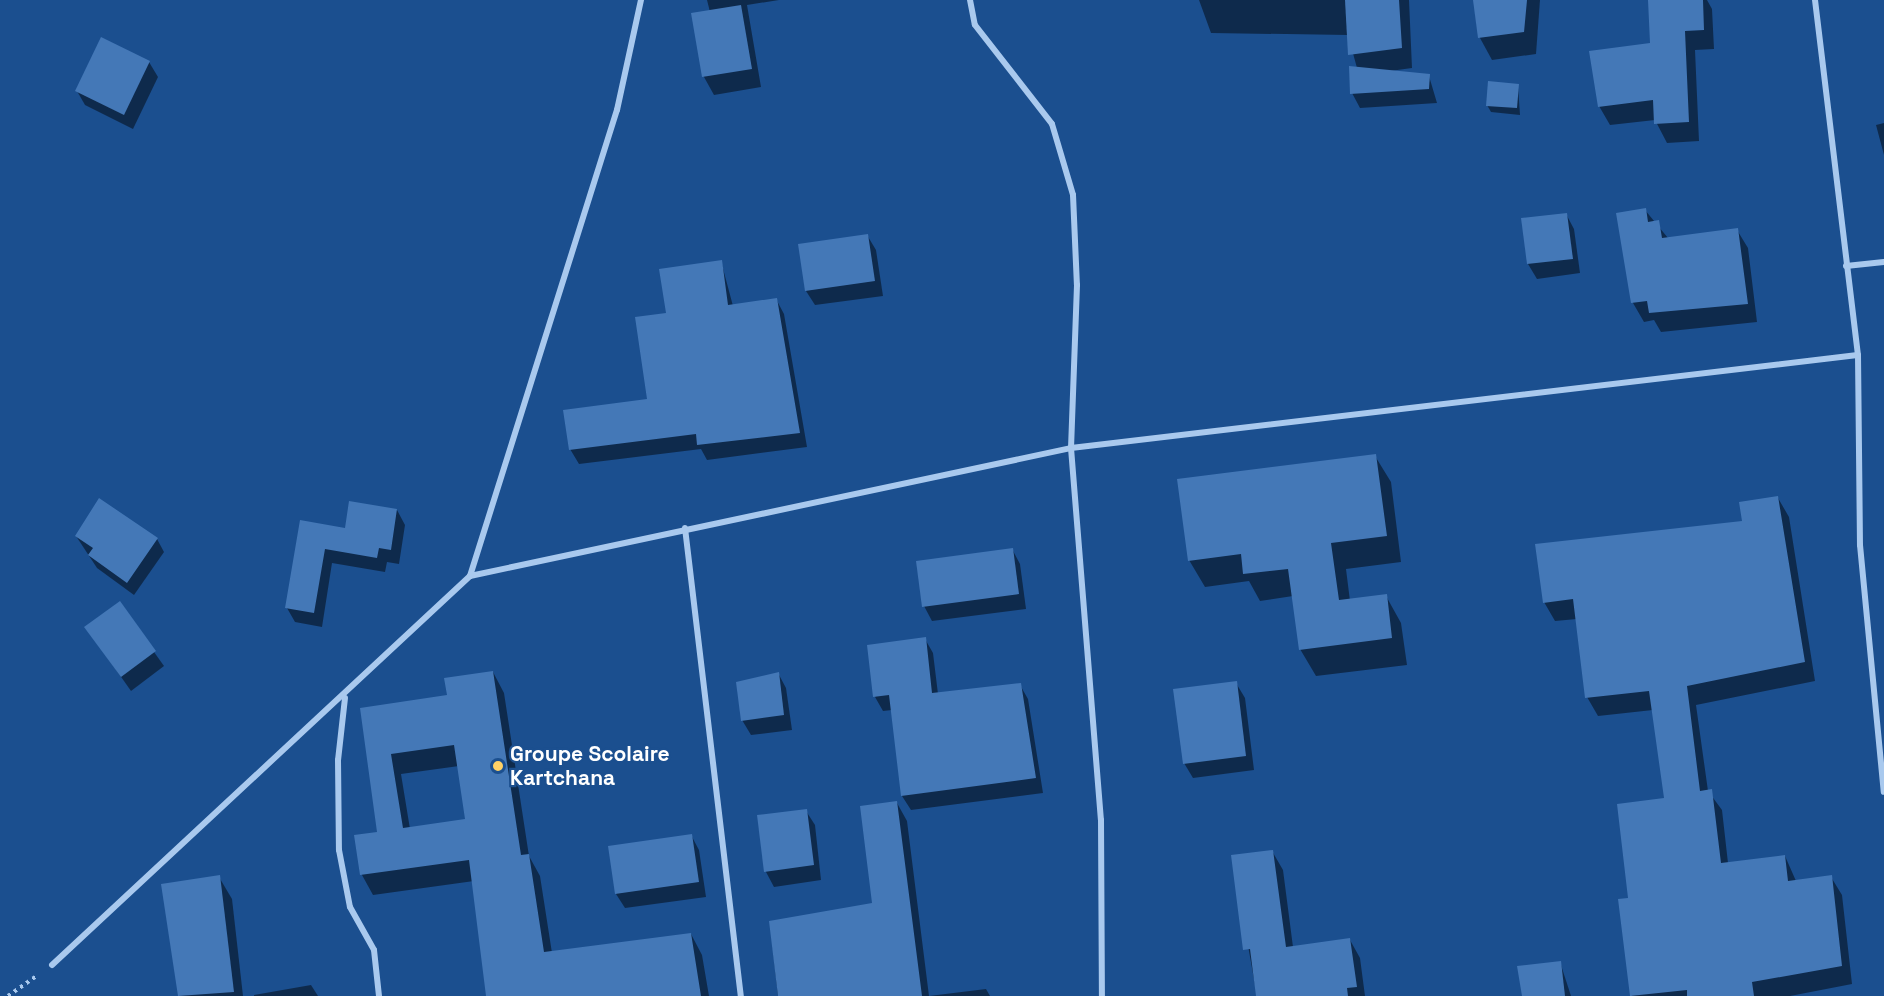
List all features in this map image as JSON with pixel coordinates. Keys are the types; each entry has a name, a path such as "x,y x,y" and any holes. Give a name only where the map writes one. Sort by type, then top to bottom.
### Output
{"street":[{"path":"52,966 345,697 470,576 617,110 641,0"},
{"path":"970,0 975,25 1052,124 1073,195 1077,285 1071,448 1101,820 1102,996"},
{"path":"1815,0 1858,355 1860,545 1881,732 1884,792"},
{"path":"1846,266 1884,262"},
{"path":"470,576 685,528 1071,448 1858,355"},
{"path":"685,528 741,996"},
{"path":"345,697 338,760 339,850 350,907 374,950 379,996"}],"path":[{"path":"8,996 52,966"}],"building":[{"path":"1345,0 1399,0 1402,48 1348,55"},
{"path":"1473,0 1527,0 1524,32 1478,38"},
{"path":"1648,0 1703,0 1704,30 1685,31 1689,122 1654,124 1653,100 1598,107 1589,51 1650,43"},
{"path":"741,5 752,69 702,77 691,13"},
{"path":"101,37 150,61 124,115 75,91"},
{"path":"1349,66 1430,74 1429,89 1350,94"},
{"path":"1488,81 1519,84 1517,108 1486,106"},
{"path":"1646,208 1648,222 1659,220 1662,238 1738,228 1748,304 1649,313 1647,301 1631,303 1616,213"},
{"path":"1567,213 1573,259 1527,264 1521,218"},
{"path":"868,234 875,281 805,291 798,244"},
{"path":"722,260 728,305 777,298 800,433 697,445 696,434 569,450 563,410 647,399 635,317 666,313 659,269"},
{"path":"1376,454 1387,536 1331,543 1339,600 1387,594 1392,638 1299,650 1288,569 1243,574 1241,554 1188,561 1177,479"},
{"path":"1778,496 1805,662 1687,686 1700,791 1712,789 1721,863 1785,855 1788,881 1832,875 1842,966 1752,982 1754,996 1687,996 1687,990 1630,996 1618,899 1628,898 1617,804 1664,798 1649,691 1585,698 1573,599 1543,603 1535,544 1742,521 1739,502"},
{"path":"99,498 158,538 127,583 88,555 93,548 75,536"},
{"path":"349,501 397,509 391,550 379,548 377,558 325,549 314,613 285,608 300,520 345,528"},
{"path":"1013,548 1019,594 922,607 916,561"},
{"path":"120,601 156,651 121,677 84,627"},
{"path":"926,637 932,693 1021,683 1036,778 901,796 889,695 873,697 867,645"},
{"path":"493,671 521,855 529,854 544,952 691,933 701,996 486,996 469,860 360,875 354,835 377,832 360,708 447,695 444,678","holes":["454,745 465,819 403,828 391,754"]},
{"path":"779,672 784,715 741,721 736,682"},
{"path":"1237,681 1246,756 1183,764 1173,689"},
{"path":"897,801 922,996 778,996 769,921 872,903 860,806"},
{"path":"807,809 814,865 764,872 757,815"},
{"path":"692,834 699,882 615,894 608,846"},
{"path":"1273,850 1286,947 1350,938 1357,987 1347,988 1348,996 1256,996 1250,949 1243,950 1231,855"},
{"path":"220,875 234,992 178,996 161,884"},
{"path":"1561,961 1565,996 1522,996 1517,966"}],"place":[{"name":"Groupe Scolaire Kartchana","path":"498,766"}]}
